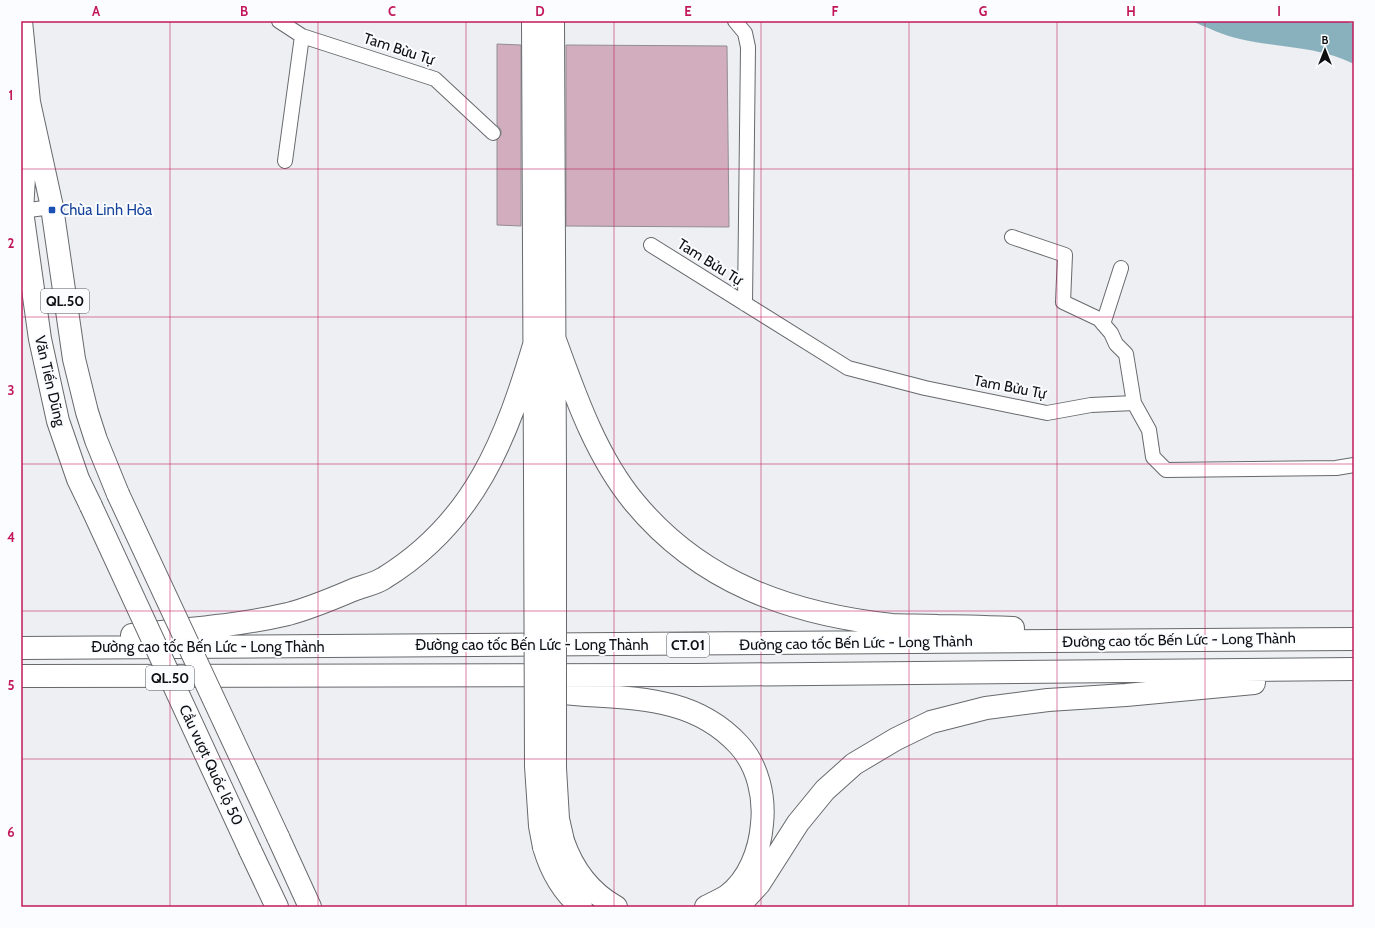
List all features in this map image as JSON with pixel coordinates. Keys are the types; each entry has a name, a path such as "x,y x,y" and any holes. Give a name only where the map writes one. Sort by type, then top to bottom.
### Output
{"highway":[{"name":"QL.50","path":"21,21 29,102"},
{"path":"21,647 110,639 244,622 315,606 383,579 431,542 446,528 469,500 504,437 545,341 534,21"},
{"path":"553,21 545,341 545,475 558,819 549,865 561,885 581,907"},
{"name":"Văn Tiến Dũng","path":"29,102 52,207 70,335 79,384 96,440 118,494"},
{"name":"Văn Tiến Dũng","path":"29,102 22,211 40,339 50,391 68,450 91,506"},
{"path":"545,341 575,394 594,436 612,470 634,502 665,534 694,558 753,593 830,616 894,625 1354,638"},
{"name":"Cầu vượt Quốc lộ 50","path":"118,494 310,907"},
{"name":"Cầu vượt Quốc lộ 50","path":"91,506 277,907"},
{"name":"Đường cao tốc Bến Lức - Long Thành","path":"21,647 1354,638"},
{"name":"Đường cao tốc Bến Lức - Long Thành","path":"21,676 695,675 1354,669"},
{"path":"738,907 759,884 798,823 825,790 854,764 896,739 931,722 986,708 1048,700 1126,695 1354,674"},
{"path":"313,676 517,686 592,696 639,698 670,704 698,714 726,731 745,752 757,778 761,791 764,812 761,838 754,860 742,881 728,896 706,907"},
{"path":"554,844 569,858 578,874 603,900 616,907"}],"street":[{"name":"Tam Bừu Tự","path":"279,21 302,36 435,79 493,133"},
{"path":"735,21 745,33 748,47 745,304"},
{"path":"285,161 302,36"},
{"path":"22,211 52,207"},
{"path":"1012,236 1065,255 1064,302 1098,319 1111,333 1116,344 1126,354 1134,403 1149,430 1153,457 1166,470 1336,468 1354,465"},
{"name":"Tam Bửu Tự","path":"651,245 848,368 1047,413 1091,404 1134,403"},
{"path":"1103,324 1121,268"}],"water":[{"path":"1191,21 1345,21 1354,24 1354,64 1326,54 1234,38"}],"building":[{"path":"497,44 521,45 521,226 497,225 497,140 501,135 501,130 497,125"},
{"path":"566,45 727,46 729,227 566,226"}],"place":[{"name":"Chùa Linh Hòa","path":"52,210"}]}
